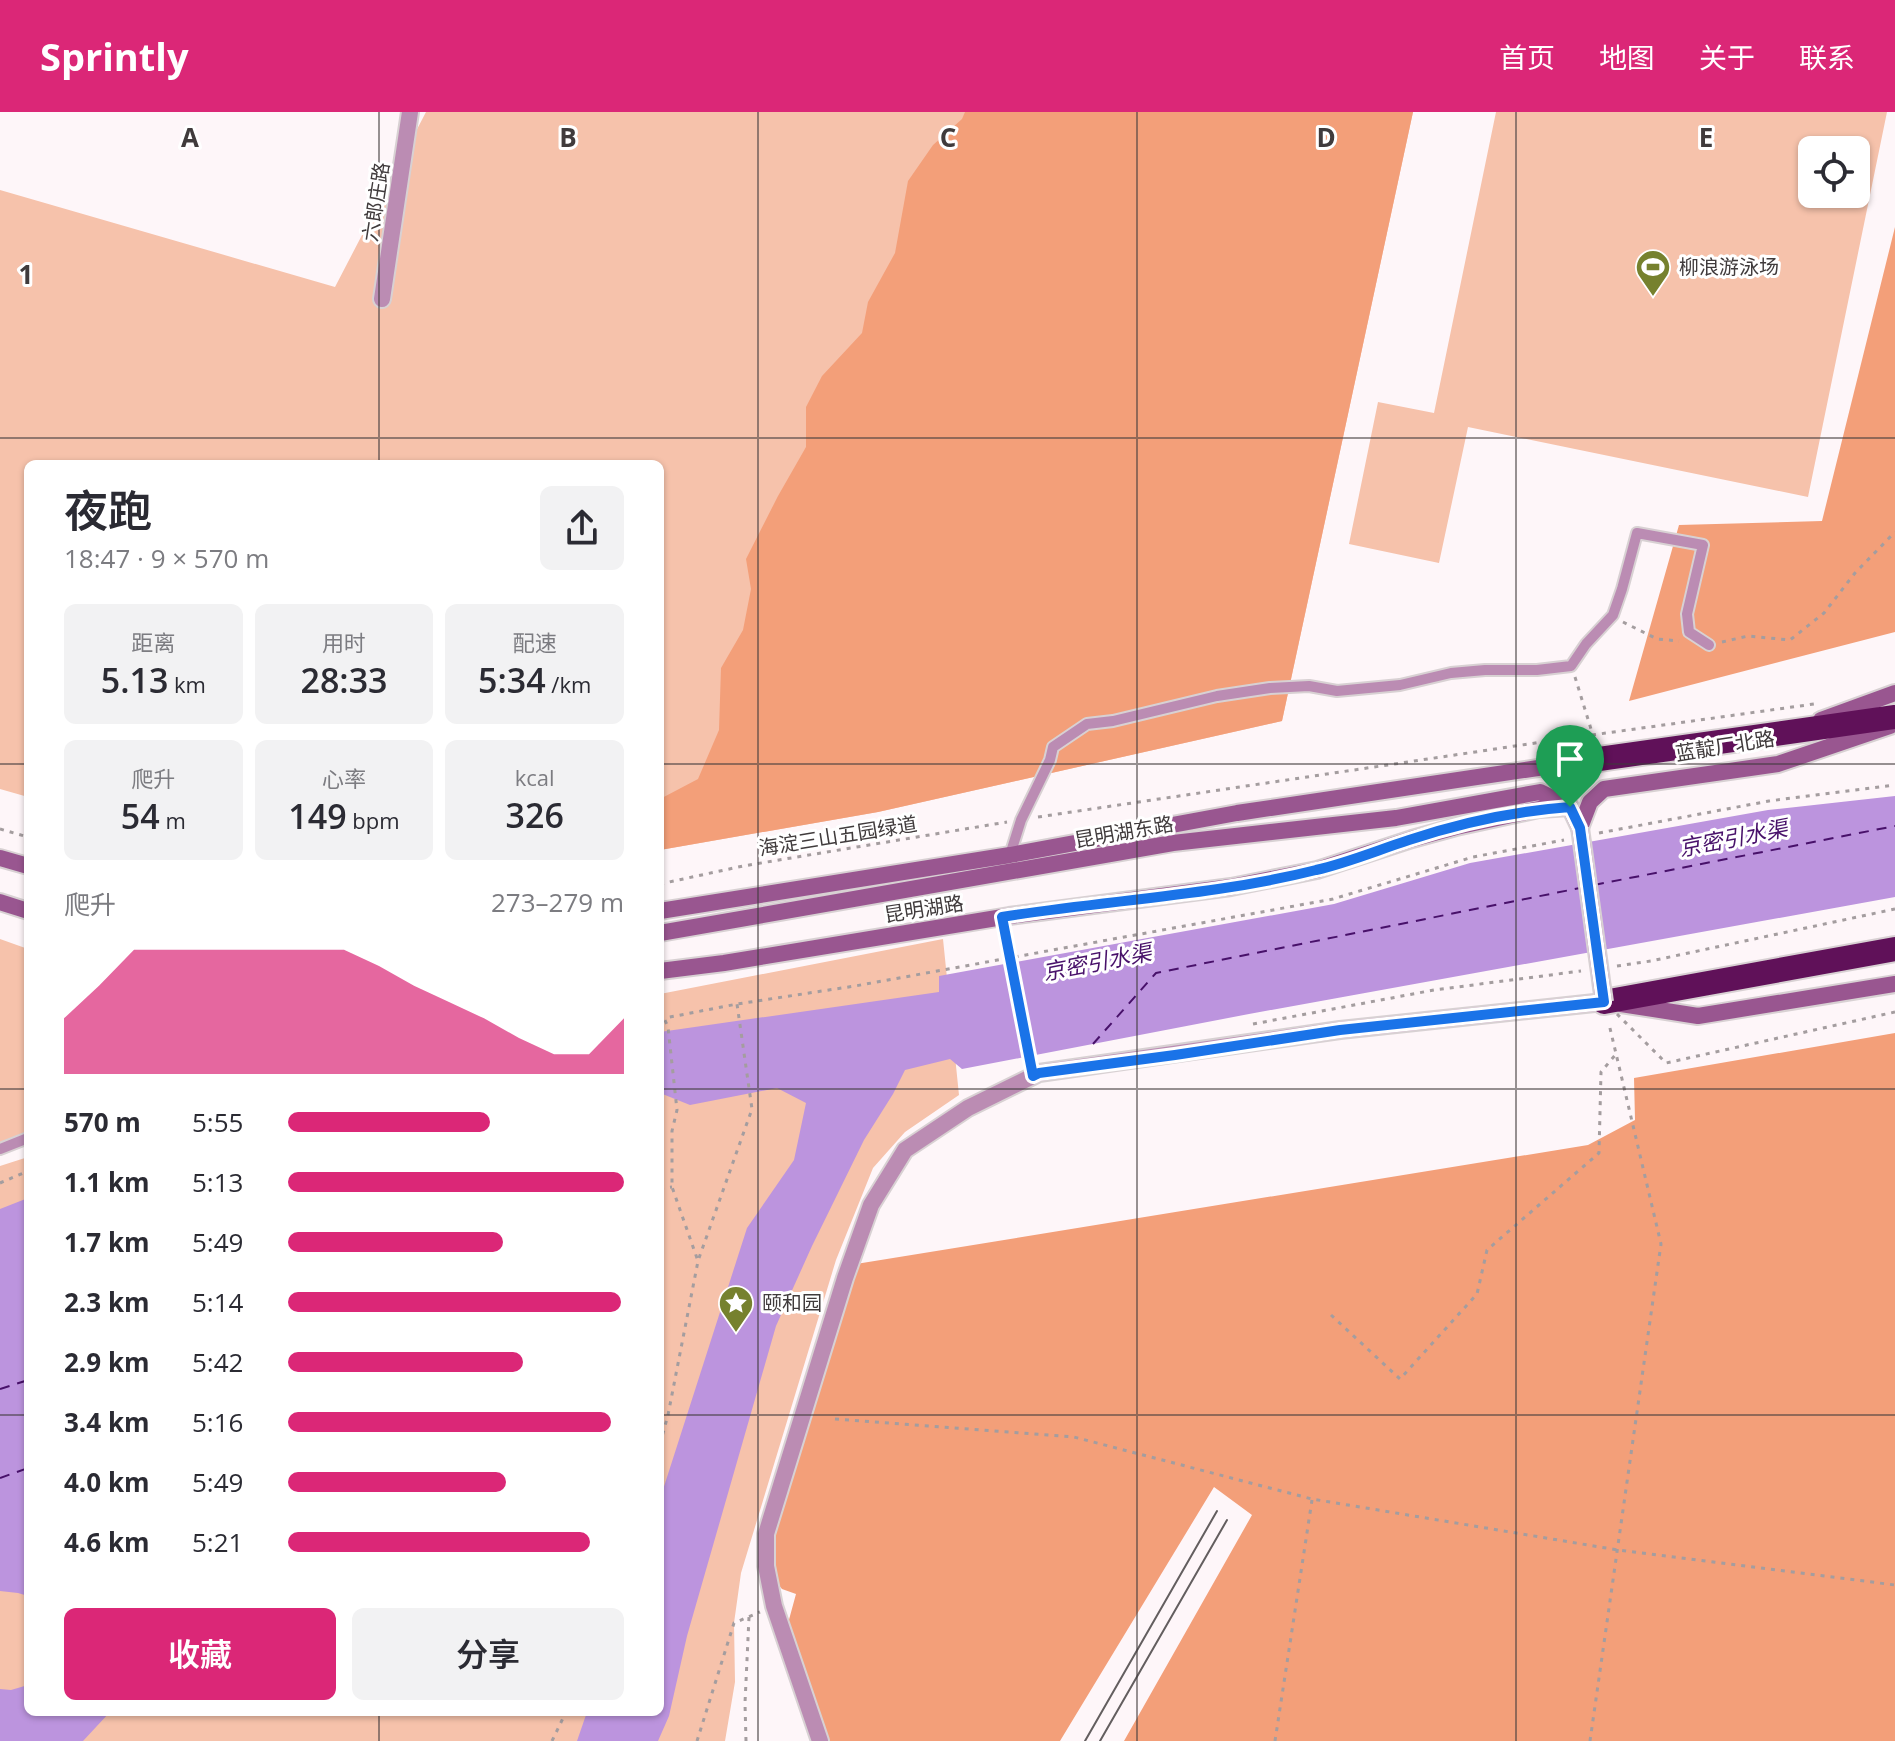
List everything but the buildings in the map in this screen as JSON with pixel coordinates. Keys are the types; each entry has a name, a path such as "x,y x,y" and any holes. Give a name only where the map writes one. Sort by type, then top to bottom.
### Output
{"highway":[{"name":"蓝靛厂北路","path":"1578,762 1895,717"},
{"path":"1604,1002 1895,949"}],"main road":[{"path":"1778,735 1895,693"},
{"name":"蓝靛厂北路","path":"1580,828 1590,802 1604,789 1778,764 1895,724"},
{"name":"昆明湖东路","path":"664,910 1010,855 1237,813 1578,762"},
{"name":"昆明湖东路","path":"664,932 1173,843 1396,818 1527,793 1540,792 1570,807"},
{"path":"1570,807 1580,828 1604,1002 1698,1016 1895,984"},
{"name":"昆明湖路","path":"664,970 1002,917 1231,887 1317,870 1456,827 1539,809 1570,807"},
{"path":"0,858 24,865"},
{"path":"0,902 24,910"}],"street":[{"name":"六郎庄路","path":"382,299 410,112"},
{"path":"820,1741 774,1606 766,1566 766,1534 845,1278 871,1205 905,1150 968,1108 1039,1073 1340,1030 1604,1002"}],"lane":[{"path":"1010,855 1021,820 1050,760 1053,747 1087,724 1270,688 1309,686 1337,691 1400,685 1451,673 1571,666 1586,644 1613,615 1637,533 1703,545 1687,614 1689,632 1709,645"},
{"path":"0,1149 24,1140"}],"path":[{"path":"1613,615 1657,639 1709,645 1748,636 1790,640 1824,613 1855,573 1895,532"},
{"path":"1571,666 1591,729"},
{"name":"海淀三山五园绿道","path":"664,883 743,866 1021,820 1821,703"},
{"path":"1597,834 1769,801 1895,785"},
{"path":"0,829 24,836"},
{"path":"664,1018 1333,899 1473,857 1566,839"},
{"path":"1604,968 1651,961 1895,909"},
{"path":"1002,917 1033,1076"},
{"path":"1251,1024 1434,990 1589,970"},
{"path":"1604,1002 1666,1063 1895,1012"},
{"path":"1590,1741 1661,1244 1604,1002"},
{"path":"664,1430 698,1261 752,1109 737,1004"},
{"path":"664,1021 668,1027 677,1110 672,1131 672,1187 698,1261"},
{"path":"1331,1315 1400,1379 1477,1294 1487,1250 1599,1153 1601,1072 1616,1054"},
{"path":"0,1183 24,1173"},
{"path":"664,1188 672,1187"},
{"path":"835,1419 1074,1437 1312,1499 1618,1550 1895,1585"},
{"path":"1275,1741 1312,1499"},
{"path":"697,1741 734,1623 774,1606"},
{"path":"746,1741 749,1617"},
{"path":"552,1741 565,1716"}],"shaded area":[{"path":"426,112 1413,112 1282,721 878,812 664,849 664,460 24,460 24,796 0,789 0,190 335,287"},
{"path":"965,112 1413,112 1282,721 878,812 664,849 664,797 698,779 719,730 721,668 743,630 751,589 746,559 806,447 806,407 822,376 862,333 868,302 895,253 908,181 933,145 962,119"},
{"name":"柳浪游泳场","path":"1496,112 1887,112 1870,195 1870,136 1798,136 1798,208 1867,208 1808,497 1468,427 1439,563 1349,544 1378,402 1434,413"},
{"path":"1895,227 1895,632 1629,701 1679,525 1822,521"},
{"path":"0,939 24,948 24,1140 0,1149"},
{"name":"颐和园","path":"943,939 959,1095 905,1132 873,1168 836,1260 741,1573 734,1623 735,1682 725,1741 0,1741 0,1166 24,1158 24,1716 664,1716 664,993"},
{"path":"1895,1033 1895,1741 1124,1741 1252,1515 1214,1487 1060,1741 823,1741 787,1627 796,1594 782,1589 775,1581 771,1530 856,1264 1588,1145 1635,1120 1634,1078"}],"water":[{"name":"京密引水渠","path":"1895,796 1895,897 962,1069 950,1059 905,1070 864,1140 776,1326 687,1636 669,1716 658,1741 577,1741 586,1716 664,1716 664,1487 747,1228 794,1160 806,1103 777,1088 690,1105 664,1095 664,1031 939,992 939,976 1334,904 1470,863 1768,810"},
{"path":"24,1200 24,1595 0,1591 0,1209"},
{"path":"24,1686 24,1716 106,1716 83,1741 0,1741 0,1689"}],"ferry route":[{"path":"1594,885 1895,826"},
{"path":"1093,1044 1156,973 1580,888"},
{"path":"0,1389 24,1381"},
{"path":"0,1478 24,1469"}],"tram line":[{"path":"1085,1741 1217,1511"},
{"path":"1100,1741 1227,1520"}],"place":[{"name":"柳浪游泳场","path":"1653,298"},
{"name":"颐和园","path":"736,1334"}],"route":[{"path":"1570,807 1580,828 1604,1002 1340,1030 1033,1076 1002,917 1231,887 1317,870 1456,827 1539,809 1570,807"}]}
